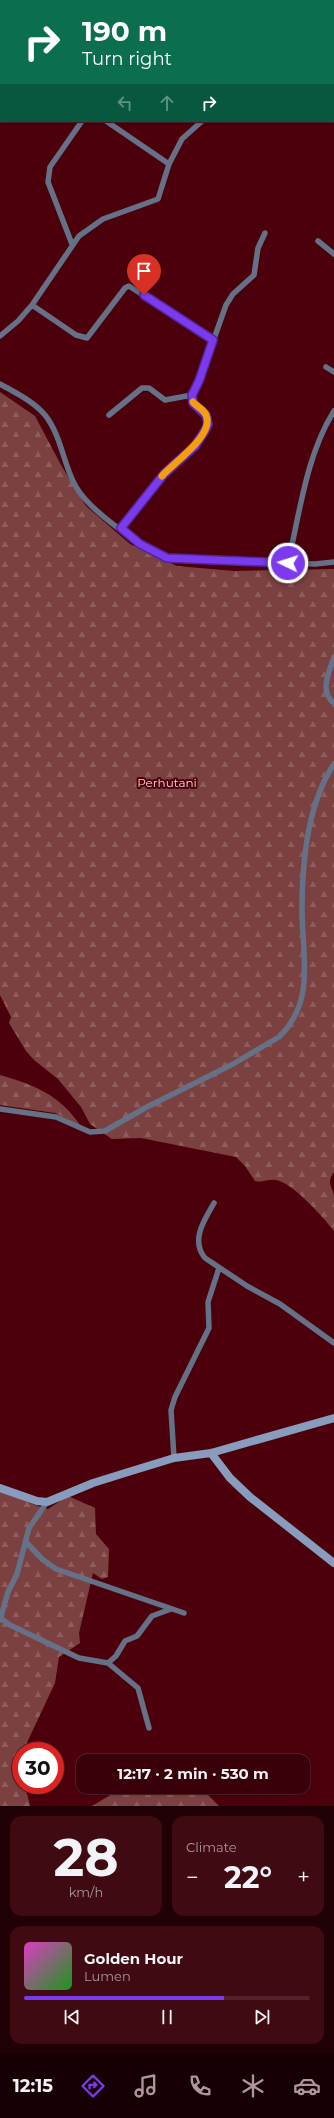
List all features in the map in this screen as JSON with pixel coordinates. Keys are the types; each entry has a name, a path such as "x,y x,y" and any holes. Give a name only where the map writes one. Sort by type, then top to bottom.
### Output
{"street":[{"path":"72,244 48,182 48,175 50,167 81,122"},
{"path":"107,122 169,164"},
{"path":"0,336 18,321 32,305 72,244 90,227 103,219 158,199 169,164 182,139 201,122"},
{"path":"121,528 164,474 192,449 206,429 208,424 206,415 193,403 192,395 199,381 229,299 254,276 258,248 265,233"},
{"path":"318,241 334,254"},
{"path":"32,305 76,335 87,338 125,288 129,286 213,340"},
{"path":"326,367 334,372"},
{"path":"0,384 33,404 44,415 53,428 72,477 85,500 140,544 167,558 288,563 334,562"},
{"path":"109,415 142,388 149,388 165,400 192,395"},
{"path":"288,563 313,455 320,433 334,411"},
{"path":"334,657 326,687 328,697 334,703"},
{"path":"0,1109 56,1116 90,1132 105,1131 145,1108 233,1064 279,1037 285,1031 297,1011 304,992 303,876 310,825 317,795 334,764"},
{"path":"214,1203 200,1228 199,1239 202,1256 219,1268 280,1304 334,1343"},
{"path":"174,1458 171,1410 175,1397 209,1328 208,1302 219,1268"},
{"path":"0,1488 37,1501 47,1502 93,1483 174,1458 211,1453 334,1418"},
{"path":"211,1453 230,1478 250,1497 334,1563"},
{"path":"37,1501 40,1512"},
{"path":"47,1502 29,1528 17,1574 5,1599 0,1619 79,1658 108,1663 140,1691 149,1728"},
{"path":"26,1542 42,1559 56,1568 184,1613"},
{"path":"108,1663 116,1656 125,1641 137,1636 152,1616 172,1609"}],"green space":[{"name":"Perhutani","path":"0,392 35,416 61,465 86,506 130,544 177,566 234,571 334,569 334,1172 331,1176 330,1183 334,1194 334,1231 307,1201 291,1187 276,1180 260,1182 255,1181 245,1166 236,1157 141,1138 112,1139 90,1124 81,1107 58,1079 34,1060 26,1051 9,1023 11,1017 0,995"},
{"path":"0,1075 25,1083 46,1093 64,1106 81,1126 55,1113 0,1105"},
{"path":"0,1490 48,1509 68,1496 95,1508 96,1534 109,1549 108,1577 102,1579 93,1573 79,1633 80,1643 59,1657 55,1683 27,1742 12,1742 12,1794 27,1794 30,1806 0,1806"},
{"path":"112,1794 207,1794 219,1806 92,1806"}],"slow traffic":[{"path":"162,476 181,457 195,446 206,429 208,419 204,411 193,402"}],"route":[{"path":"144,295 213,340 197,387 192,395 193,403 204,411 208,419 208,424 195,446 181,457 164,474 121,528 140,544 150,550 167,558 176,560 225,560 288,563"}]}
